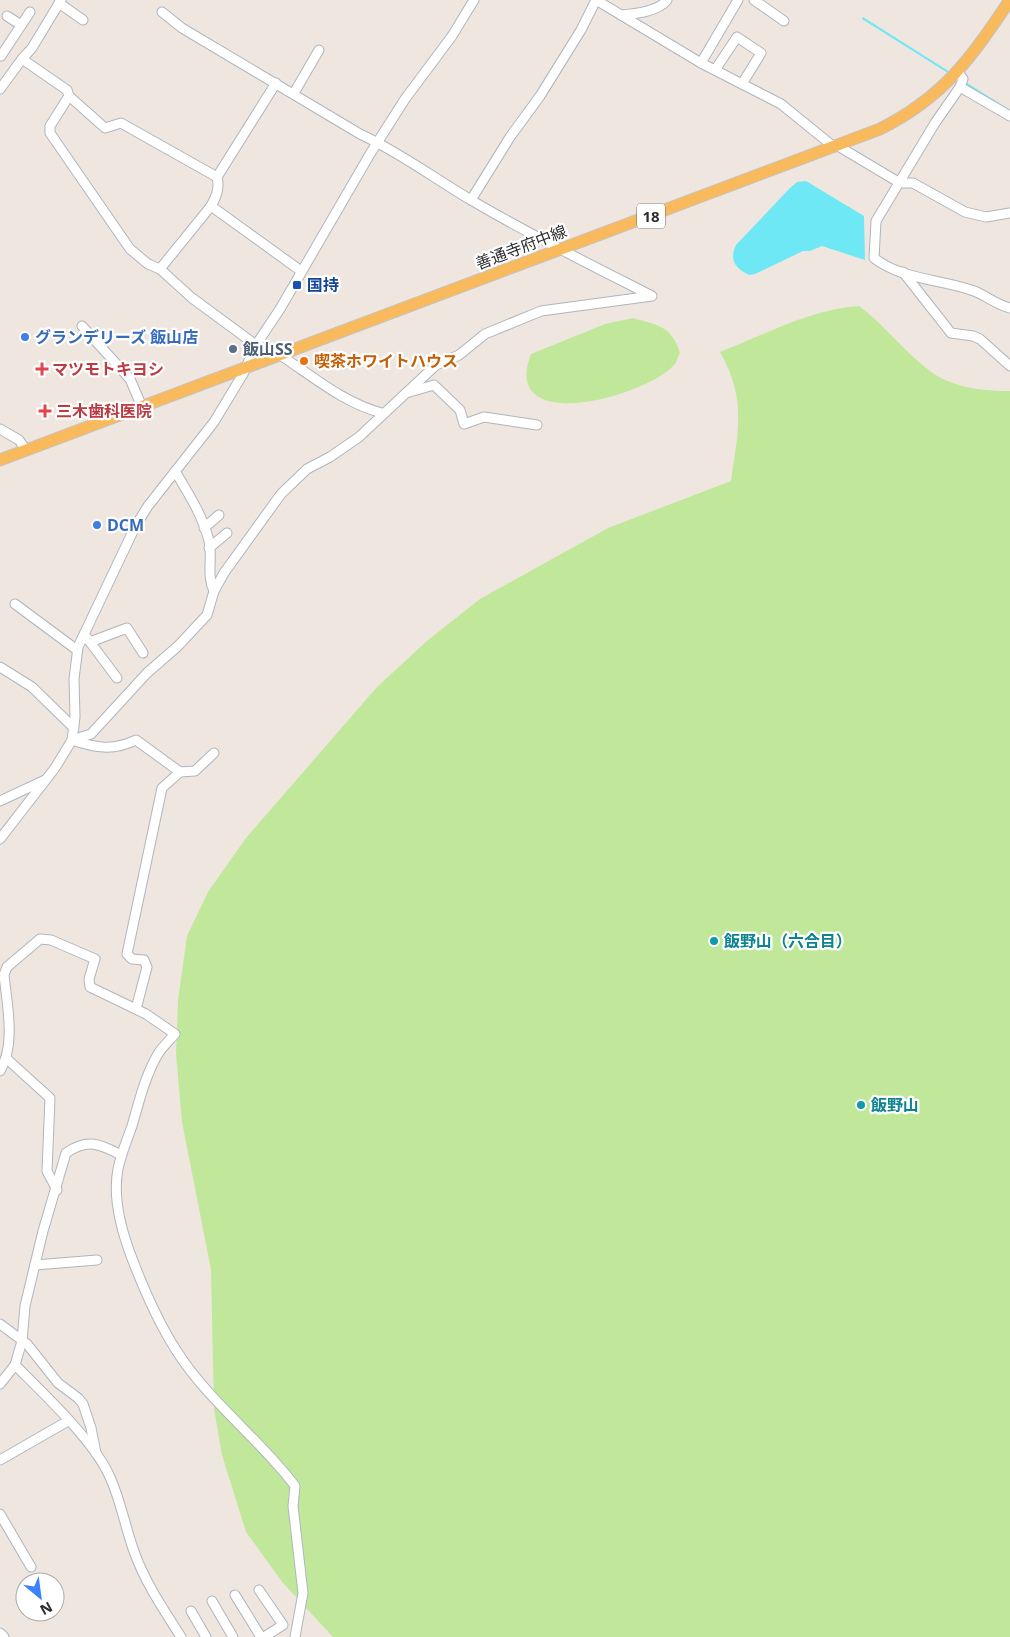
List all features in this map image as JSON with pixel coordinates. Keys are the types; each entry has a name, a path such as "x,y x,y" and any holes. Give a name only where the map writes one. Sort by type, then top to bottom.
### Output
{"main road":[{"name":"善通寺府中線","path":"0,460 880,129 908,114 958,72 972,56 1010,0"}],"street":[{"path":"0,839 45,780 72,740 77,650 83,633 140,520 148,506 214,422 248,366 256,344 280,309 378,142 405,99 452,36 474,0"},
{"path":"471,200 510,137 540,96 581,30 596,0 701,63 781,104 836,146 900,182 913,183 965,212 986,217 1010,213"},
{"path":"620,15 645,11 665,3 667,0"},
{"path":"701,63 738,0"},
{"path":"754,0 784,21"},
{"path":"0,89 19,62 32,48 60,2 83,20"},
{"path":"30,12 0,56 19,62 67,90 69,96 105,128 122,123 217,177 219,183 216,198 160,269"},
{"path":"72,740 91,734 147,673 193,631 207,615 214,591 224,573 281,494 307,469 359,436 436,365 458,355 485,334 525,317 549,310 652,296 560,250 471,200 378,142 360,134 276,82 182,28 162,12"},
{"path":"7,16 21,26"},
{"path":"716,70 737,37 761,53 742,84"},
{"path":"294,93 319,50"},
{"path":"958,72 963,78 960,87 876,222 874,258 883,265 975,292 999,305 1010,308"},
{"path":"217,177 276,82"},
{"path":"960,87 1010,116"},
{"path":"69,96 50,126 50,133 130,248 148,264 160,269 192,298 256,344"},
{"path":"211,206 301,271"},
{"path":"903,272 951,333 973,336 980,339 1010,366"},
{"path":"82,326 130,379 142,407"},
{"path":"280,355 329,388 371,410 382,413"},
{"path":"406,393 434,385 460,410 464,424 484,416 537,425"},
{"path":"0,429 19,440 26,450"},
{"path":"175,471 193,502 204,528 209,548 210,583 214,591"},
{"path":"204,528 219,515"},
{"path":"209,548 227,533"},
{"path":"15,604 77,650"},
{"path":"90,642 127,628 143,653"},
{"path":"83,633 117,678"},
{"path":"0,667 32,687 74,728"},
{"path":"72,740 106,748 122,746 136,740 180,772"},
{"path":"136,1009 147,967 144,960 132,959 128,954 162,788 180,772 195,771 214,753"},
{"path":"0,801 45,780"},
{"path":"0,1071 7,1059 8,1041 4,967 40,939 51,940 95,959 89,979 90,986 136,1009 175,1034 158,1054 122,1155 118,1170 117,1196 121,1221 129,1250 150,1304 185,1362 217,1400 278,1463 295,1486 293,1506 302,1593 295,1637"},
{"path":"7,1059 50,1098 47,1171 57,1190"},
{"path":"0,1384 15,1365 22,1341 25,1306 66,1153 76,1146 96,1145 122,1155"},
{"path":"35,1265 97,1260"},
{"path":"0,1324 38,1356 58,1383 83,1404 96,1454"},
{"path":"15,1365 68,1421 96,1454 109,1475 145,1579 181,1637"},
{"path":"0,1460 68,1421"},
{"path":"0,1514 31,1567"},
{"path":"235,1595 263,1637 283,1625 258,1590"},
{"path":"212,1601 234,1637"},
{"path":"191,1611 206,1637"},
{"path":"0,1633 4,1637"}],"green space":[{"path":"859,306 912,356 945,380 977,389 1010,391 1010,1637 333,1637 283,1583 246,1532 222,1455 214,1409 211,1270 182,1122 176,1054 178,1000 187,936 208,892 246,838 377,687 428,640 480,599 608,528 731,481 738,430 737,400 729,369 720,352 806,317 841,308"},
{"path":"633,318 657,325 673,337 680,353 675,364 659,376 636,388 609,397 580,402 555,402 536,395 527,380 531,354 605,324"}],"water":[{"path":"863,17 1010,110 1010,112 862,19"},
{"path":"806,181 864,216 865,260 822,246 810,251 803,251 755,274 749,275 740,269 733,259 736,245 790,188 797,182"}],"place":[{"name":"国持","path":"297,285"},
{"name":"グランデリーズ 飯山店","path":"25,337"},
{"name":"飯山SS","path":"233,349"},
{"name":"喫茶ホワイトハウス","path":"304,361"},
{"name":"マツモトキヨシ","path":"42,369"},
{"name":"三木歯科医院","path":"45,411"},
{"name":"DCM","path":"97,525"},
{"name":"飯野山（六合目）","path":"714,941"},
{"name":"飯野山","path":"861,1105"}]}
